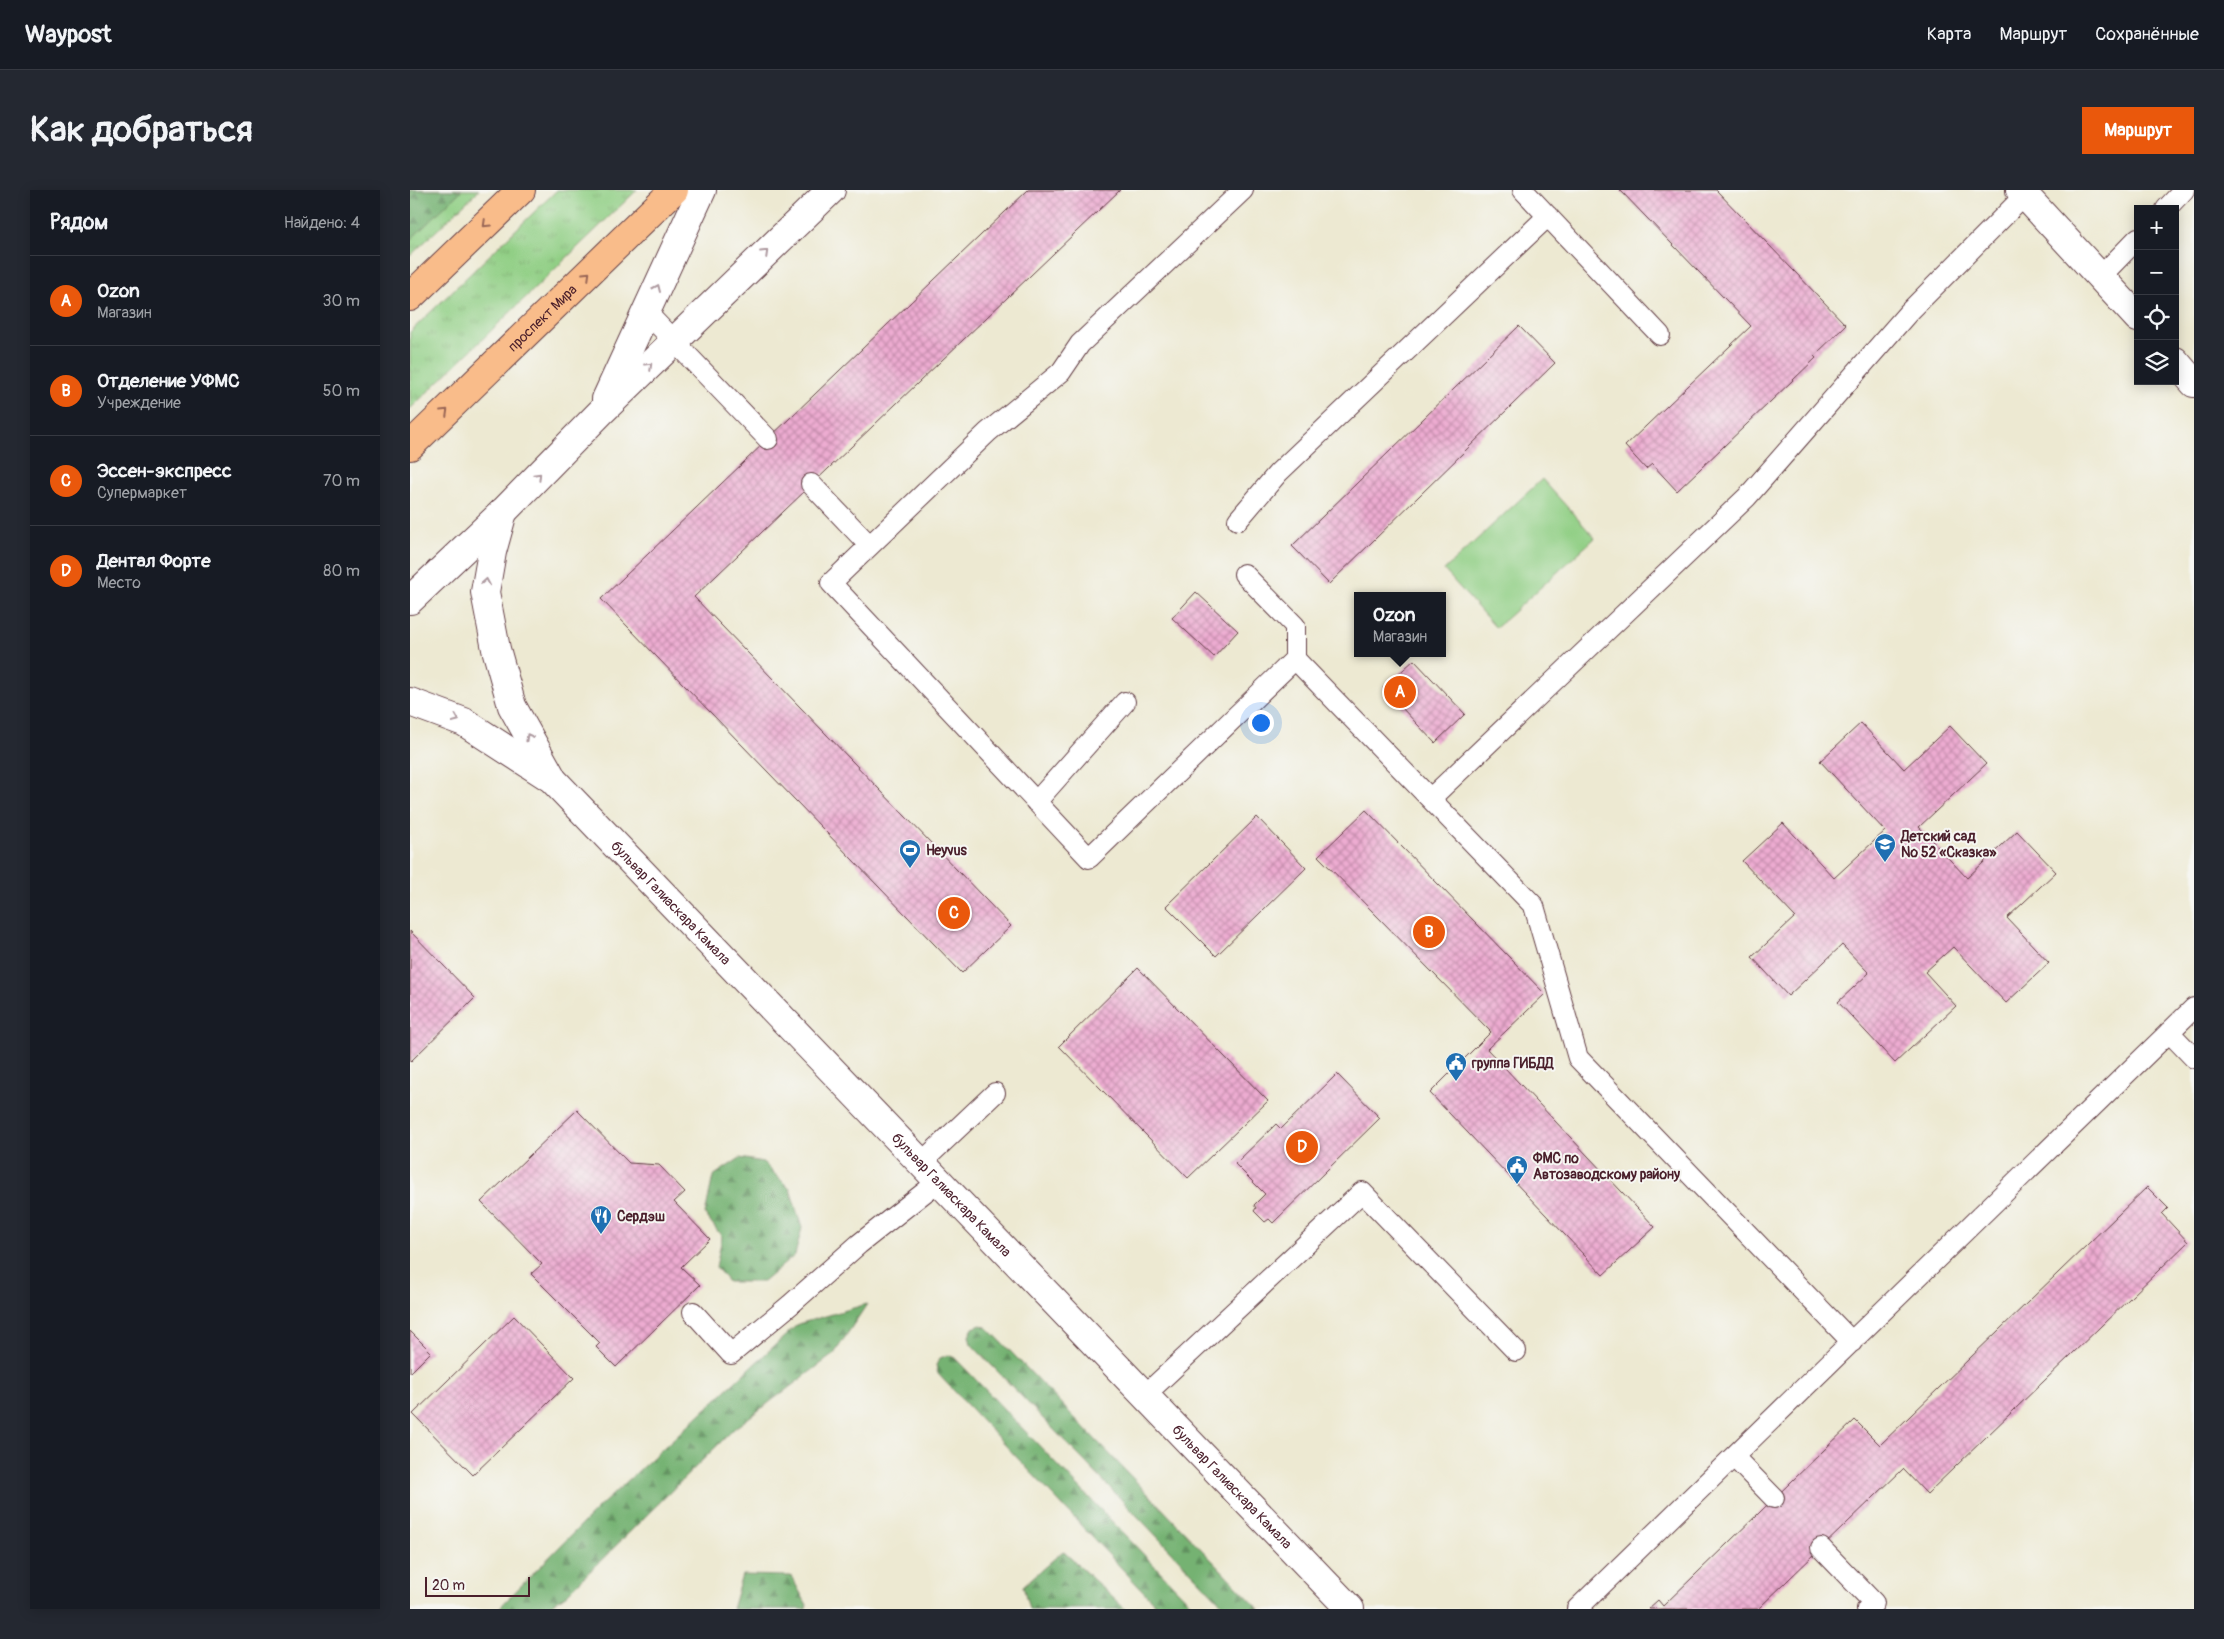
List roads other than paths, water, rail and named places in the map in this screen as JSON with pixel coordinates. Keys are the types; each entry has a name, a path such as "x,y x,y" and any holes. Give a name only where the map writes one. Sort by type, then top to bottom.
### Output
{"main road":[{"path":"410,297 521,190"},
{"name":"проспект Мира","path":"410,446 674,190"}],"street":[{"path":"601,412 702,190"},
{"path":"410,600 504,511 601,412 831,190"},
{"path":"2023,193 2134,313"},
{"path":"2179,366 2194,383"},
{"path":"504,511 492,552 485,592 496,648 512,706 552,779"},
{"path":"410,702 464,722 552,779"},
{"name":"бульвар Галиаскара Камала","path":"552,779 1350,1609"}],"lane":[{"path":"1243,190 1080,344 1061,372 988,432 830,582 1089,858 1295,659"},
{"path":"1524,190 1660,335"},
{"path":"2170,205 2184,190"},
{"path":"1432,798 1747,497 1908,313 2023,193"},
{"path":"1238,520 1278,473 1548,216"},
{"path":"2101,276 2134,242"},
{"path":"646,312 768,439"},
{"path":"811,484 869,545"},
{"path":"1244,574 1295,626 1295,659 1432,798 1534,906 1578,1058 1852,1342"},
{"path":"1036,802 1125,702"},
{"path":"1577,1609 2194,1008"},
{"path":"2170,1032 2194,1058"},
{"path":"693,1312 731,1354 859,1244 930,1172 995,1093"},
{"path":"1145,1395 1362,1192 1516,1351"},
{"path":"1734,1456 1774,1498"},
{"path":"1821,1548 1874,1603 1867,1609"}],"place":[{"name":"Ozon","path":"1400,692"},
{"name":"Детский сад № 52 «Сказка»","path":"1885,863"},
{"name":"Heyvus","path":"910,869"},
{"name":"Эссен-экспресс","path":"954,913"},
{"name":"Отделение УФМС","path":"1429,932"},
{"name":"группа ГИБДД","path":"1456,1082"},
{"name":"Дентал Форте","path":"1302,1147"},
{"name":"ФМС по Автозаводскому району","path":"1517,1185"},
{"name":"Сердэш","path":"601,1235"}]}
